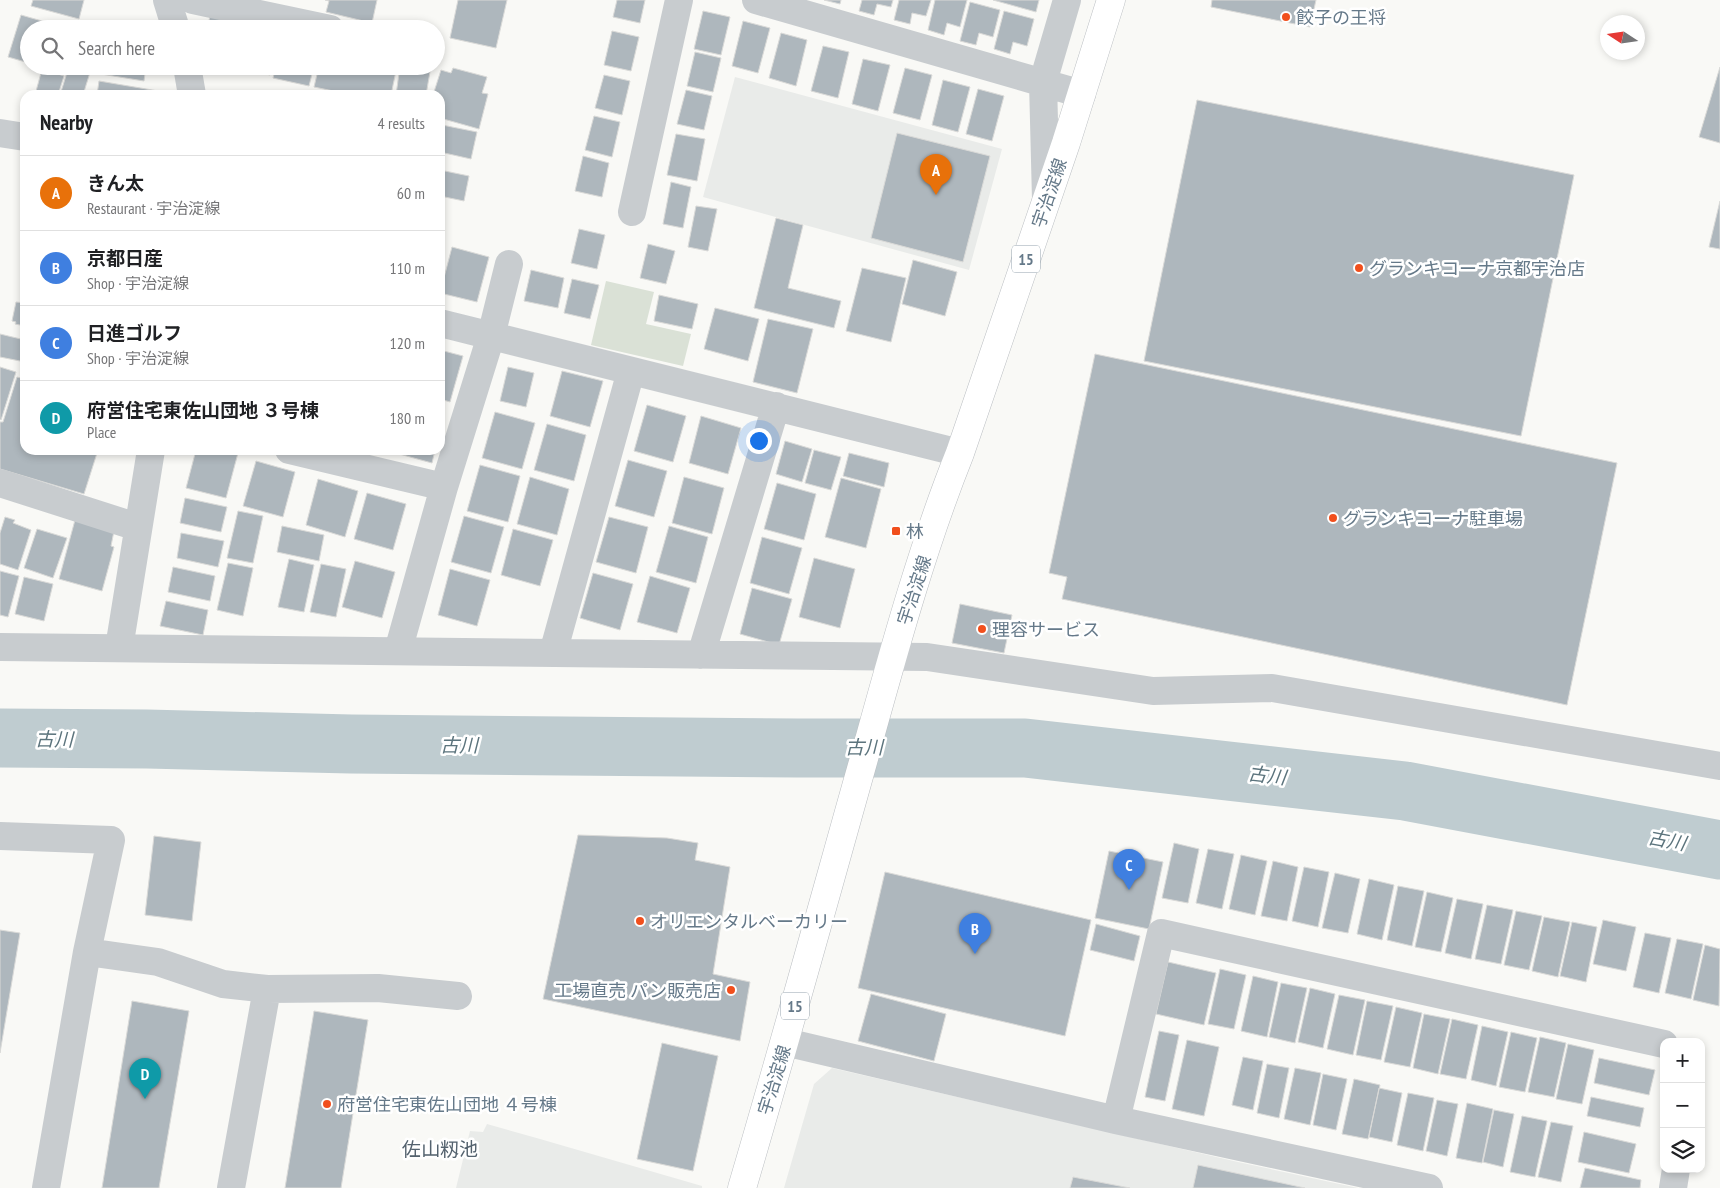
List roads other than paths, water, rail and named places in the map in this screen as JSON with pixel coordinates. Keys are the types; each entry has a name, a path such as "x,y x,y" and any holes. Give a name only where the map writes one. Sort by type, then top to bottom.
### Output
{"main road":[{"name":"宇治淀線","path":"742,1188 785,1042 889,668 942,500 960,453 1082,94 1110,0"}],"street":[{"path":"167,0 173,20"},
{"path":"193,0 287,20"},
{"path":"632,212 679,0"},
{"path":"756,0 1082,94"},
{"path":"1046,202 1043,82 1067,0"},
{"path":"189,75 191,90"},
{"path":"0,133 20,136"},
{"path":"398,651 444,486 491,336 509,264"},
{"path":"445,324 960,453"},
{"path":"553,653 631,371"},
{"path":"701,654 776,406"},
{"path":"119,648 150,455"},
{"path":"311,455 444,486"},
{"path":"0,483 137,527"},
{"path":"0,647 701,654 889,668 928,657 1154,691 1272,688 1720,766"},
{"path":"0,836 111,840 87,952 46,1188"},
{"path":"1116,1120 1161,933 1660,1043"},
{"path":"87,952 158,962 223,984 267,989 378,988 458,996"},
{"path":"231,1188 267,989"},
{"path":"785,1042 1116,1120 1429,1188"},
{"path":"1672,1188 1675,1173"}],"waterway":[{"name":"古川","path":"0,738 147,739 351,744 1025,748 1405,791 1720,850"}],"place":[{"name":"餃子の王将","path":"1286,17"},
{"name":"きん太","path":"936,195"},
{"name":"グランキコーナ京都宇治店","path":"1359,268"},
{"name":"グランキコーナ駐車場","path":"1333,518"},
{"name":"林","path":"896,531"},
{"name":"理容サービス","path":"982,629"},
{"name":"日進ゴルフ","path":"1129,890"},
{"name":"オリエンタルベーカリー","path":"640,921"},
{"name":"京都日産","path":"975,954"},
{"name":"工場直売 パン販売店","path":"731,990"},
{"name":"府営住宅東佐山団地 ３号棟","path":"145,1099"},
{"name":"府営住宅東佐山団地 ４号棟","path":"327,1104"}],"district":[{"name":"佐山籾池","path":"440,1149"}]}
